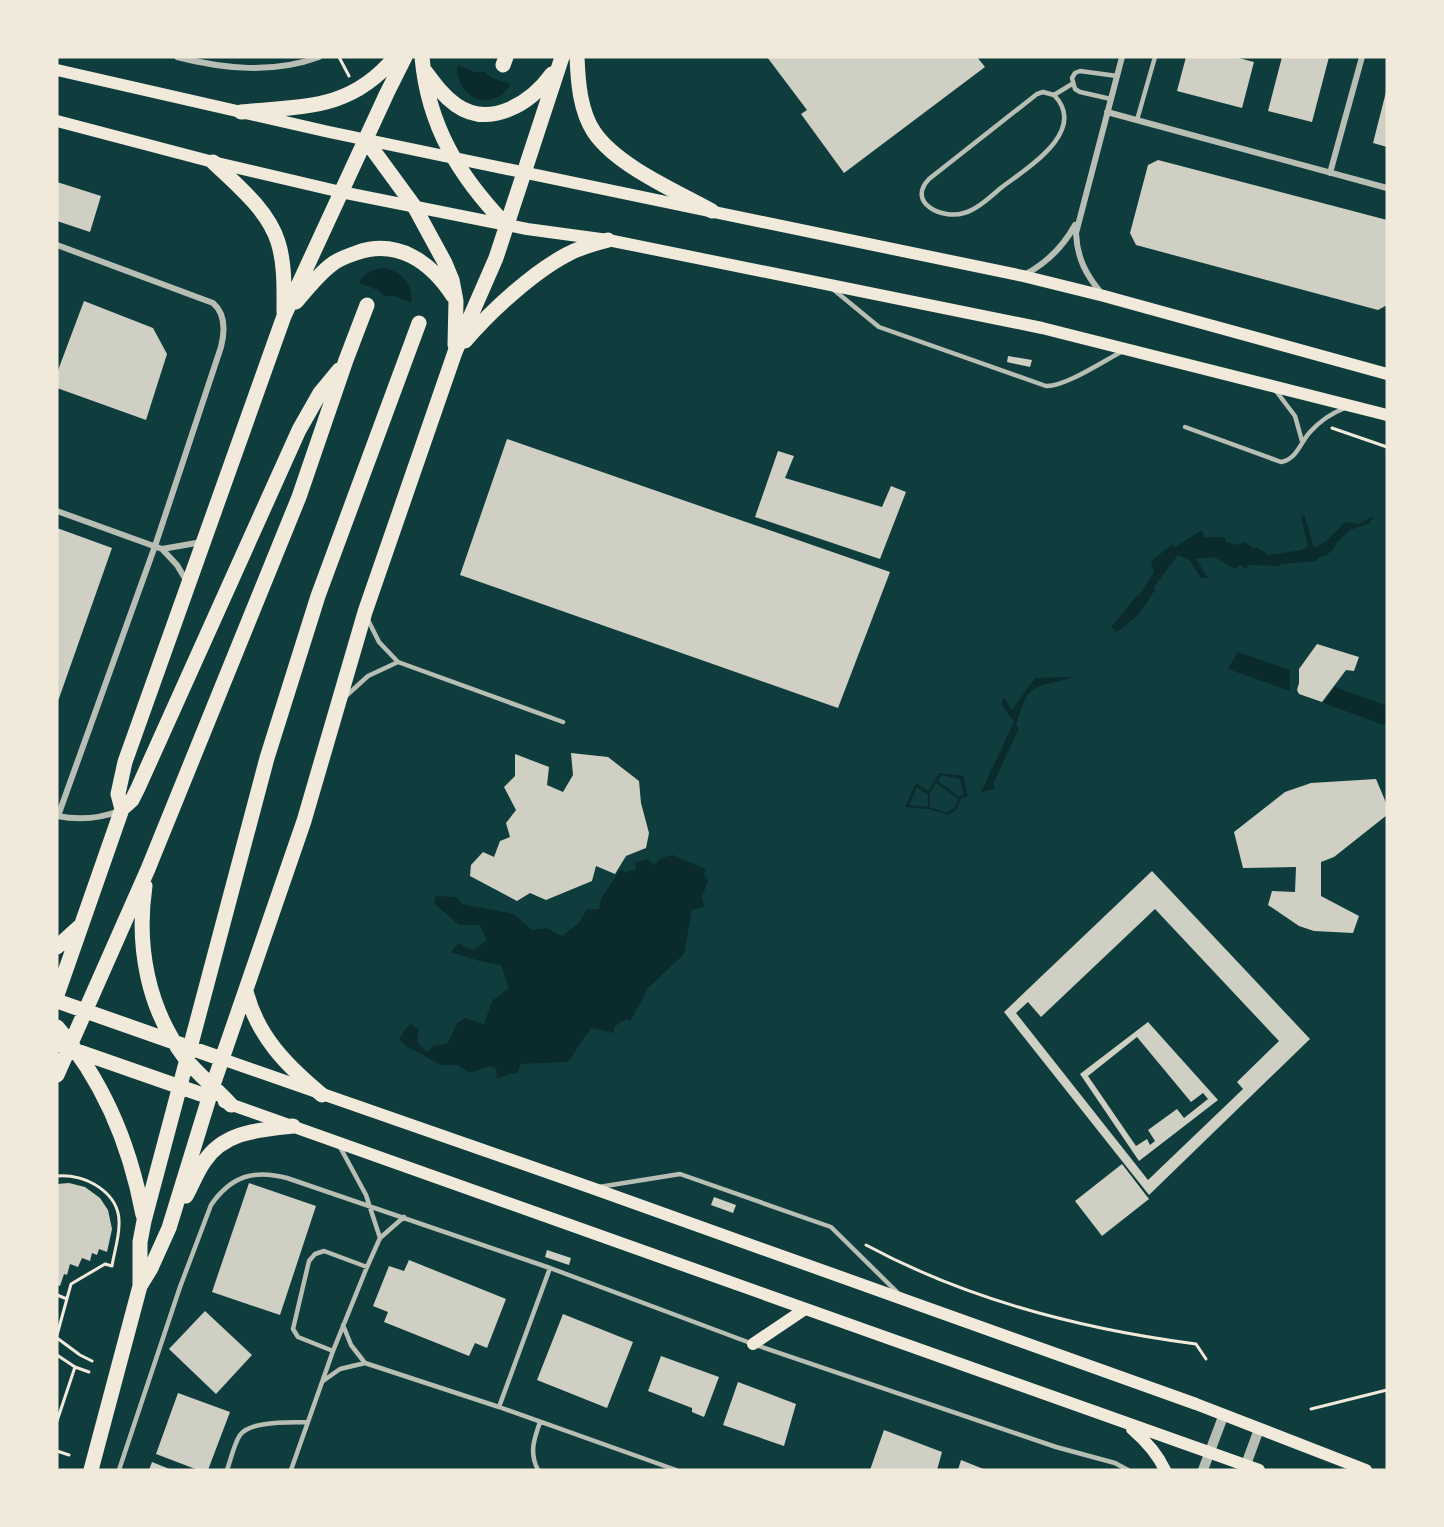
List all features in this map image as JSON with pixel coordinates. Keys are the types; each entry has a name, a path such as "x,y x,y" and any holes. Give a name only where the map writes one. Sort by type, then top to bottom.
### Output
{"main road":[{"path":"241,112 313,105 337,100 357,91 382,74 395,57"},
{"path":"122,809 118,794 125,762 284,316 405,57"},
{"path":"577,57 578,81 584,108 593,130 606,148 625,162 712,211"},
{"path":"422,63 439,90 453,103 470,112 483,115 497,114 525,102 545,83 560,60"},
{"path":"169,1228 211,1091 304,821 366,612 455,352 496,258 560,60"},
{"path":"422,63 435,120 452,157 468,182 506,225"},
{"path":"57,70 365,139 1023,276 1387,374"},
{"path":"57,121 213,162 341,192 547,233 608,240 1042,328 1387,415"},
{"path":"365,139 414,206 453,280 456,301 455,352"},
{"path":"213,162 242,190 273,231 278,242 282,264 284,316"},
{"path":"455,352 477,327 554,262 579,249 608,240"},
{"path":"284,316 333,263 366,249 385,248 406,252 418,259 444,282 456,301"},
{"path":"57,1075 148,869 299,497 367,305"},
{"path":"140,1286 140,1242 173,1118 184,1051 267,758 318,596 419,323"},
{"path":"57,995 122,809 132,800 138,788 299,430 320,393 346,360"},
{"path":"148,869 142,905 142,933 144,963 153,998 211,1091 231,1105 1125,1422 1245,1468 1259,1470"},
{"path":"57,947 81,925"},
{"path":"246,990 251,1010 260,1029 295,1071 322,1095"},
{"path":"57,1002 184,1051 265,1072 322,1095 592,1188 1224,1414 1366,1470"},
{"path":"57,1027 105,1097 118,1126 135,1178 144,1221"},
{"path":"68,1046 180,1086 211,1091"},
{"path":"91,1470 140,1286 202,1164 216,1147 229,1138 293,1126"},
{"path":"753,1344 805,1309"},
{"path":"1125,1422 1159,1457 1165,1470"}],"street":[{"path":"177,57 210,65 250,68 306,62 319,57"},
{"path":"1104,296 1086,273 1080,261 1076,240 1078,219 1122,57"},
{"path":"1330,173 1362,57"},
{"path":"1107,112 1387,188"},
{"path":"1023,276 1050,259 1061,247 1078,219"},
{"path":"57,245 213,303 223,317 224,332 218,358 155,546 58,816 85,819 122,809"},
{"path":"57,511 162,549 177,565 188,583"},
{"path":"162,549 203,542"},
{"path":"1203,1470 1224,1414"},
{"path":"1245,1468 1259,1429"}],"lane":[{"path":"1137,120 1155,57"},
{"path":"1111,99 1080,92 1072,84 1072,78 1080,70 1117,76"},
{"path":"1054,95 1064,110 1062,127 1058,138 1043,156 967,213 947,214 926,206 922,189 929,179 1037,94 1043,92 1054,95 1072,84"},
{"path":"827,284 879,327 1046,386 1067,381 1127,349"},
{"path":"1270,385 1280,394 1295,416 1302,441"},
{"path":"1185,427 1281,462 1292,458 1302,441 1319,423 1340,410 1352,406"},
{"path":"366,612 370,627 379,642 398,662 564,722"},
{"path":"340,700 368,676 398,662"},
{"path":"337,1142 370,1206 380,1238"},
{"path":"119,1470 180,1287 211,1205 219,1193 231,1184 244,1177 258,1174 273,1174 404,1217 550,1268 753,1344 1046,1444 1114,1463 1128,1470"},
{"path":"592,1188 680,1174 831,1227 905,1300"},
{"path":"291,1470 333,1351 367,1267 380,1238 404,1217"},
{"path":"333,1351 298,1337 293,1329 309,1261 315,1254 324,1251 367,1267"},
{"path":"499,1407 550,1268"},
{"path":"343,1325 351,1345 365,1363"},
{"path":"323,1381 340,1370 365,1363 499,1407 676,1470"},
{"path":"227,1470 240,1435 248,1428 260,1424 308,1422"},
{"path":"538,1470 532,1454 540,1422"}],"path":[{"path":"339,57 353,83"},
{"path":"1319,423 1387,447"},
{"path":"57,1176 80,1177 96,1184 108,1196 120,1223 112,1266 105,1264 71,1284 57,1337 80,1355 92,1361"},
{"path":"857,1240 918,1270 1010,1305 1102,1329 1196,1344 1206,1359"},
{"path":"57,1295 67,1299"},
{"path":"57,1354 75,1367 90,1372"},
{"path":"57,1421 75,1367"},
{"path":"1311,1409 1387,1390"},
{"path":"57,1451 69,1455"}],"water":[{"path":"457,65 475,72 485,72 492,78 511,84 503,93 494,98 485,100 476,98 463,87 458,77"},
{"path":"383,268 396,272 405,280 410,290 411,303 394,296 384,296 378,290 359,283 369,272"},
{"path":"1304,514 1314,548 1328,540 1345,522 1359,524 1373,516 1370,523 1350,530 1327,555 1317,558 1317,561 1280,564 1279,566 1249,565 1246,569 1241,565 1235,569 1214,557 1196,559 1208,578 1201,578 1190,561 1178,555 1153,588 1155,590 1139,614 1117,632 1111,627 1138,597 1154,572 1151,561 1173,544 1175,547 1202,530 1204,537 1225,537 1226,542 1237,545 1245,542 1268,555 1301,550 1308,546 1301,517"},
{"path":"1238,652 1290,670 1290,691 1228,669"},
{"path":"1070,677 1038,687 1028,695 1016,725 1019,728 993,784 995,789 981,792 1014,722 1001,704 1004,697 1012,710 1035,678"},
{"path":"1335,687 1387,706 1387,726 1323,703"},
{"path":"939,773 963,776 968,796 961,799 956,810 948,815 929,809 905,807 916,783 928,791","holes":["941,775 960,779 964,794 959,797 938,781","936,783 958,799 955,808 947,813 930,807 930,793","917,787 928,795 928,807 909,805"]},
{"path":"673,855 706,869 704,874 708,880 702,897 704,907 692,910 684,954 648,988 630,1022 626,1019 614,1027 614,1033 591,1028 568,1062 520,1064 518,1073 497,1079 496,1069 489,1066 470,1073 457,1065 441,1065 408,1047 399,1039 410,1023 419,1030 417,1042 427,1052 433,1046 448,1043 457,1023 465,1018 484,1024 492,1001 509,988 501,965 451,952 458,943 473,950 487,940 480,925 459,925 434,903 436,896 457,897 462,904 514,914 532,930 547,928 562,936 578,924 587,909 599,909 601,899 620,870 626,873 636,870 635,863 647,859 654,865 661,858"}],"building":[{"path":"767,57 977,57 985,67 844,173 801,114 807,110"},
{"path":"1186,57 1235,57 1254,62 1242,108 1177,91"},
{"path":"1282,57 1329,57 1312,122 1268,111"},
{"path":"1387,92 1387,147 1373,143"},
{"path":"1158,160 1387,220 1387,305 1378,310 1136,245 1130,233 1148,165"},
{"path":"57,182 101,196 90,232 57,221"},
{"path":"84,301 153,328 167,354 146,420 57,388 57,373"},
{"path":"1008,356 1032,360 1030,367 1007,362"},
{"path":"507,439 890,572 838,708 460,575"},
{"path":"778,451 794,456 785,478 882,507 891,486 906,492 880,559 755,517"},
{"path":"57,528 112,548 57,704"},
{"path":"1317,644 1359,657 1354,671 1346,670 1322,702 1299,694 1297,690 1299,669"},
{"path":"571,753 608,757 639,781 641,803 649,833 646,848 626,856 615,874 596,866 592,881 546,900 530,893 517,901 470,876 471,865 483,852 494,857 500,841 510,837 506,823 516,810 504,787 515,776 515,754 549,767 547,785 563,792 573,775"},
{"path":"1376,779 1387,805 1387,815 1334,857 1321,862 1321,896 1359,916 1353,933 1314,931 1299,926 1268,905 1272,891 1295,892 1296,867 1243,868 1234,832 1285,792 1311,783"},
{"path":"1152,871 1310,1039 1149,1195 1004,1012","holes":["1155,909 1279,1041 1237,1082 1243,1089 1148,1180 1016,1013 1028,1002 1041,1017"]},
{"path":"1148,1022 1218,1100 1139,1161 1080,1074","holes":["1137,1037 1191,1102 1203,1093 1208,1099 1184,1118 1177,1109 1148,1130 1155,1141 1150,1145 1147,1139 1136,1146 1088,1076"]},
{"path":"1122,1164 1149,1199 1102,1236 1075,1201"},
{"path":"69,1183 85,1187 100,1198 108,1210 112,1229 107,1252 99,1249 97,1255 92,1253 90,1261 82,1258 78,1267 70,1264 67,1275 64,1274 60,1286 57,1285 57,1184"},
{"path":"249,1183 316,1206 280,1315 212,1292"},
{"path":"714,1197 736,1205 733,1213 711,1205"},
{"path":"547,1250 571,1258 569,1265 545,1257"},
{"path":"409,1260 506,1299 487,1348 475,1343 469,1356 384,1322 388,1312 373,1306 389,1266 404,1271"},
{"path":"205,1311 252,1355 216,1394 169,1349"},
{"path":"563,1314 633,1342 607,1408 537,1380"},
{"path":"661,1356 719,1377 704,1417 692,1412 692,1408 648,1391"},
{"path":"738,1382 796,1404 784,1446 723,1425"},
{"path":"178,1393 230,1412 208,1470 198,1470 156,1454"},
{"path":"884,1430 942,1452 937,1470 870,1470"},
{"path":"961,1460 986,1470 958,1470"},
{"path":"152,1462 172,1470 149,1470"}]}
